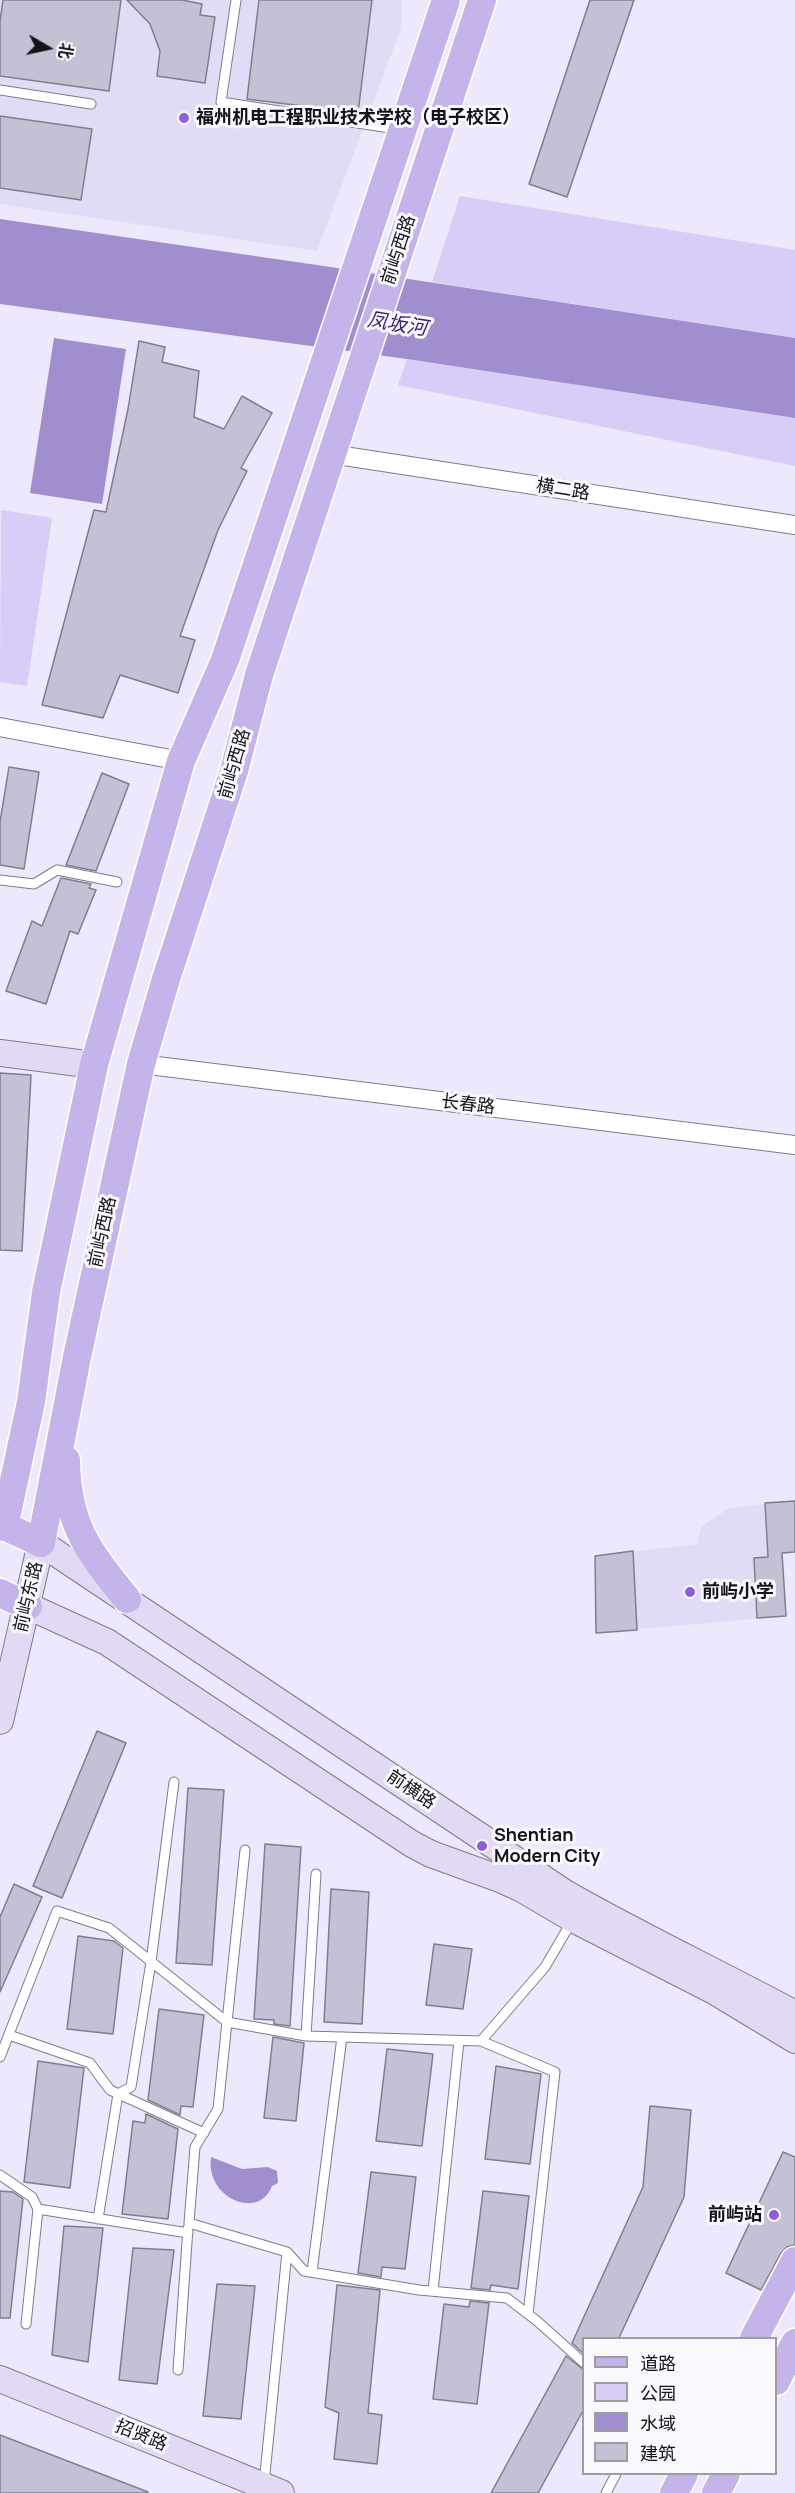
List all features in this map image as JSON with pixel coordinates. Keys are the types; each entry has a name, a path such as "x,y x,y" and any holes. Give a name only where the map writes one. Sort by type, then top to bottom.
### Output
{"main road":[{"name":"前屿西路","path":"1,1531 31,1401 46,1292 94,1065 181,761 225,660 446,0"},
{"name":"前屿西路","path":"41,1543 77,1357 141,1064 166,979 234,771 259,675 481,4"},
{"path":"0,1053 94,1065"},
{"path":"77,1357 66,1453 66,1481 82,1539 93,1558 127,1599"},
{"path":"0,1446 31,1401"},
{"path":"1,1531 41,1543"},
{"name":"前横路","path":"41,1543 565,1893 795,2014"},
{"name":"前屿东路","path":"0,1721 41,1543"},
{"path":"0,1593 107,1642 412,1844 431,1854 500,1879 714,1991 795,2040"},
{"path":"755,2337 795,2260"},
{"path":"777,2380 795,2343"},
{"name":"招贤路","path":"0,2379 273,2489"},
{"path":"674,2493 683,2475"},
{"path":"716,2493 725,2475"}],"street":[{"name":"横二路","path":"331,454 795,525"},
{"path":"0,727 181,761"},
{"name":"长春路","path":"141,1064 795,1145"}],"lane":[{"path":"236,0 221,102 390,128"},
{"path":"0,90 91,104"},
{"path":"0,880 34,884 57,870 117,882"},
{"path":"118,2094 131,2087 151,1962 174,1782"},
{"path":"178,2370 195,2147 218,2109 245,1850"},
{"path":"306,2036 316,1874"},
{"path":"0,2057 57,1911 109,1928 227,2022 306,2036 481,2041 555,2072 528,2314"},
{"path":"481,2041 545,1967 573,1919"},
{"path":"9,2035 90,2063 110,2090 204,2133"},
{"path":"312,2272 342,2037"},
{"path":"433,2291 459,2041"},
{"path":"98,2219 118,2094"},
{"path":"0,2175 32,2197 38,2210 26,2324"},
{"path":"38,2210 188,2228 286,2252 304,2271 433,2291 507,2298 582,2361"},
{"path":"273,2489 286,2252"},
{"path":"606,2493 615,2475"}],"shaded area":[{"name":"福州机电工程职业技术学校（电子校区）","path":"0,0 401,0 400,31 317,251 0,204"},
{"name":"前屿小学","path":"795,1501 795,1552 782,1553 786,1616 596,1633 595,1556 697,1544 701,1527 729,1508"}],"green space":[{"path":"460,196 795,250 795,338 432,282"},
{"path":"407,359 795,418 795,466 398,385"},
{"path":"1,510 52,518 27,686 0,682"}],"water":[{"name":"凤坂河","path":"0,219 795,338 795,418 407,359 0,304"},
{"path":"54,338 126,349 102,504 30,493"},
{"path":"211,2157 242,2169 268,2167 277,2171 278,2183 256,2202 245,2203 234,2200 216,2184 211,2171"}],"building":[{"path":"3,0 121,0 109,91 0,76 0,21"},
{"path":"127,0 182,0 202,4 200,15 215,17 205,83 157,76 160,51 150,24"},
{"path":"259,0 372,0 358,113 247,99"},
{"path":"590,0 634,0 567,197 529,184"},
{"path":"0,116 92,129 81,200 0,188"},
{"path":"139,341 165,347 162,362 199,371 194,417 224,429 242,396 272,413 241,468 247,471 218,530 180,636 195,640 178,693 120,675 103,718 42,705 94,510 106,512 128,409"},
{"path":"9,767 39,772 24,869 0,865 0,822"},
{"path":"102,773 129,784 96,871 66,865"},
{"path":"61,878 91,884 89,888 96,890 78,934 70,931 46,1004 6,991 32,921 42,926"},
{"path":"0,1073 31,1075 22,1251 0,1250"},
{"path":"795,1501 795,1552 782,1553 786,1616 757,1618 754,1558 768,1557 765,1503"},
{"path":"633,1551 637,1630 596,1633 595,1556"},
{"path":"97,1731 126,1743 62,1898 33,1886"},
{"path":"188,1788 224,1790 212,1965 176,1963"},
{"path":"265,1844 301,1847 290,2026 274,2024 274,2020 254,2019"},
{"path":"14,1884 42,1897 0,1992 0,1917"},
{"path":"331,1889 369,1892 362,2024 324,2022"},
{"path":"78,1936 114,1941 123,1948 113,2034 67,2029"},
{"path":"434,1944 472,1949 463,2009 426,2005"},
{"path":"159,2009 204,2015 193,2107 181,2106 180,2115 148,2100"},
{"path":"273,2037 304,2043 296,2121 264,2118"},
{"path":"387,2049 433,2054 422,2146 376,2141"},
{"path":"38,2061 84,2068 70,2188 24,2182"},
{"path":"496,2066 541,2074 530,2164 485,2159"},
{"path":"650,2106 691,2110 684,2197 619,2337 582,2337 582,2352 572,2343 643,2187"},
{"path":"146,2114 178,2129 168,2219 122,2214 133,2121 145,2123"},
{"name":"前屿站","path":"783,2152 795,2157 795,2245 787,2247 781,2253 761,2290 726,2273"},
{"path":"371,2172 416,2177 405,2269 382,2267 381,2277 358,2273"},
{"path":"0,2191 13,2192 23,2199 10,2318 0,2318"},
{"path":"483,2191 529,2196 518,2289 491,2285 490,2290 471,2288"},
{"path":"64,2226 103,2228 88,2362 52,2355"},
{"path":"133,2248 174,2250 157,2384 119,2380"},
{"path":"217,2284 255,2286 241,2419 203,2416"},
{"path":"337,2285 380,2290 368,2413 382,2415 377,2464 334,2459 339,2413 325,2407"},
{"path":"470,2301 489,2303 477,2404 433,2399 444,2304 469,2307"},
{"path":"566,2356 582,2368 582,2413 538,2493 491,2493"},
{"path":"0,2435 148,2492 0,2493"}],"place":[{"name":"福州机电工程职业技术学校（电子校区）","path":"184,118"},
{"name":"前屿小学","path":"690,1592"},
{"name":"Shentian Modern City","path":"482,1846"},
{"name":"前屿站","path":"774,2215"}]}
